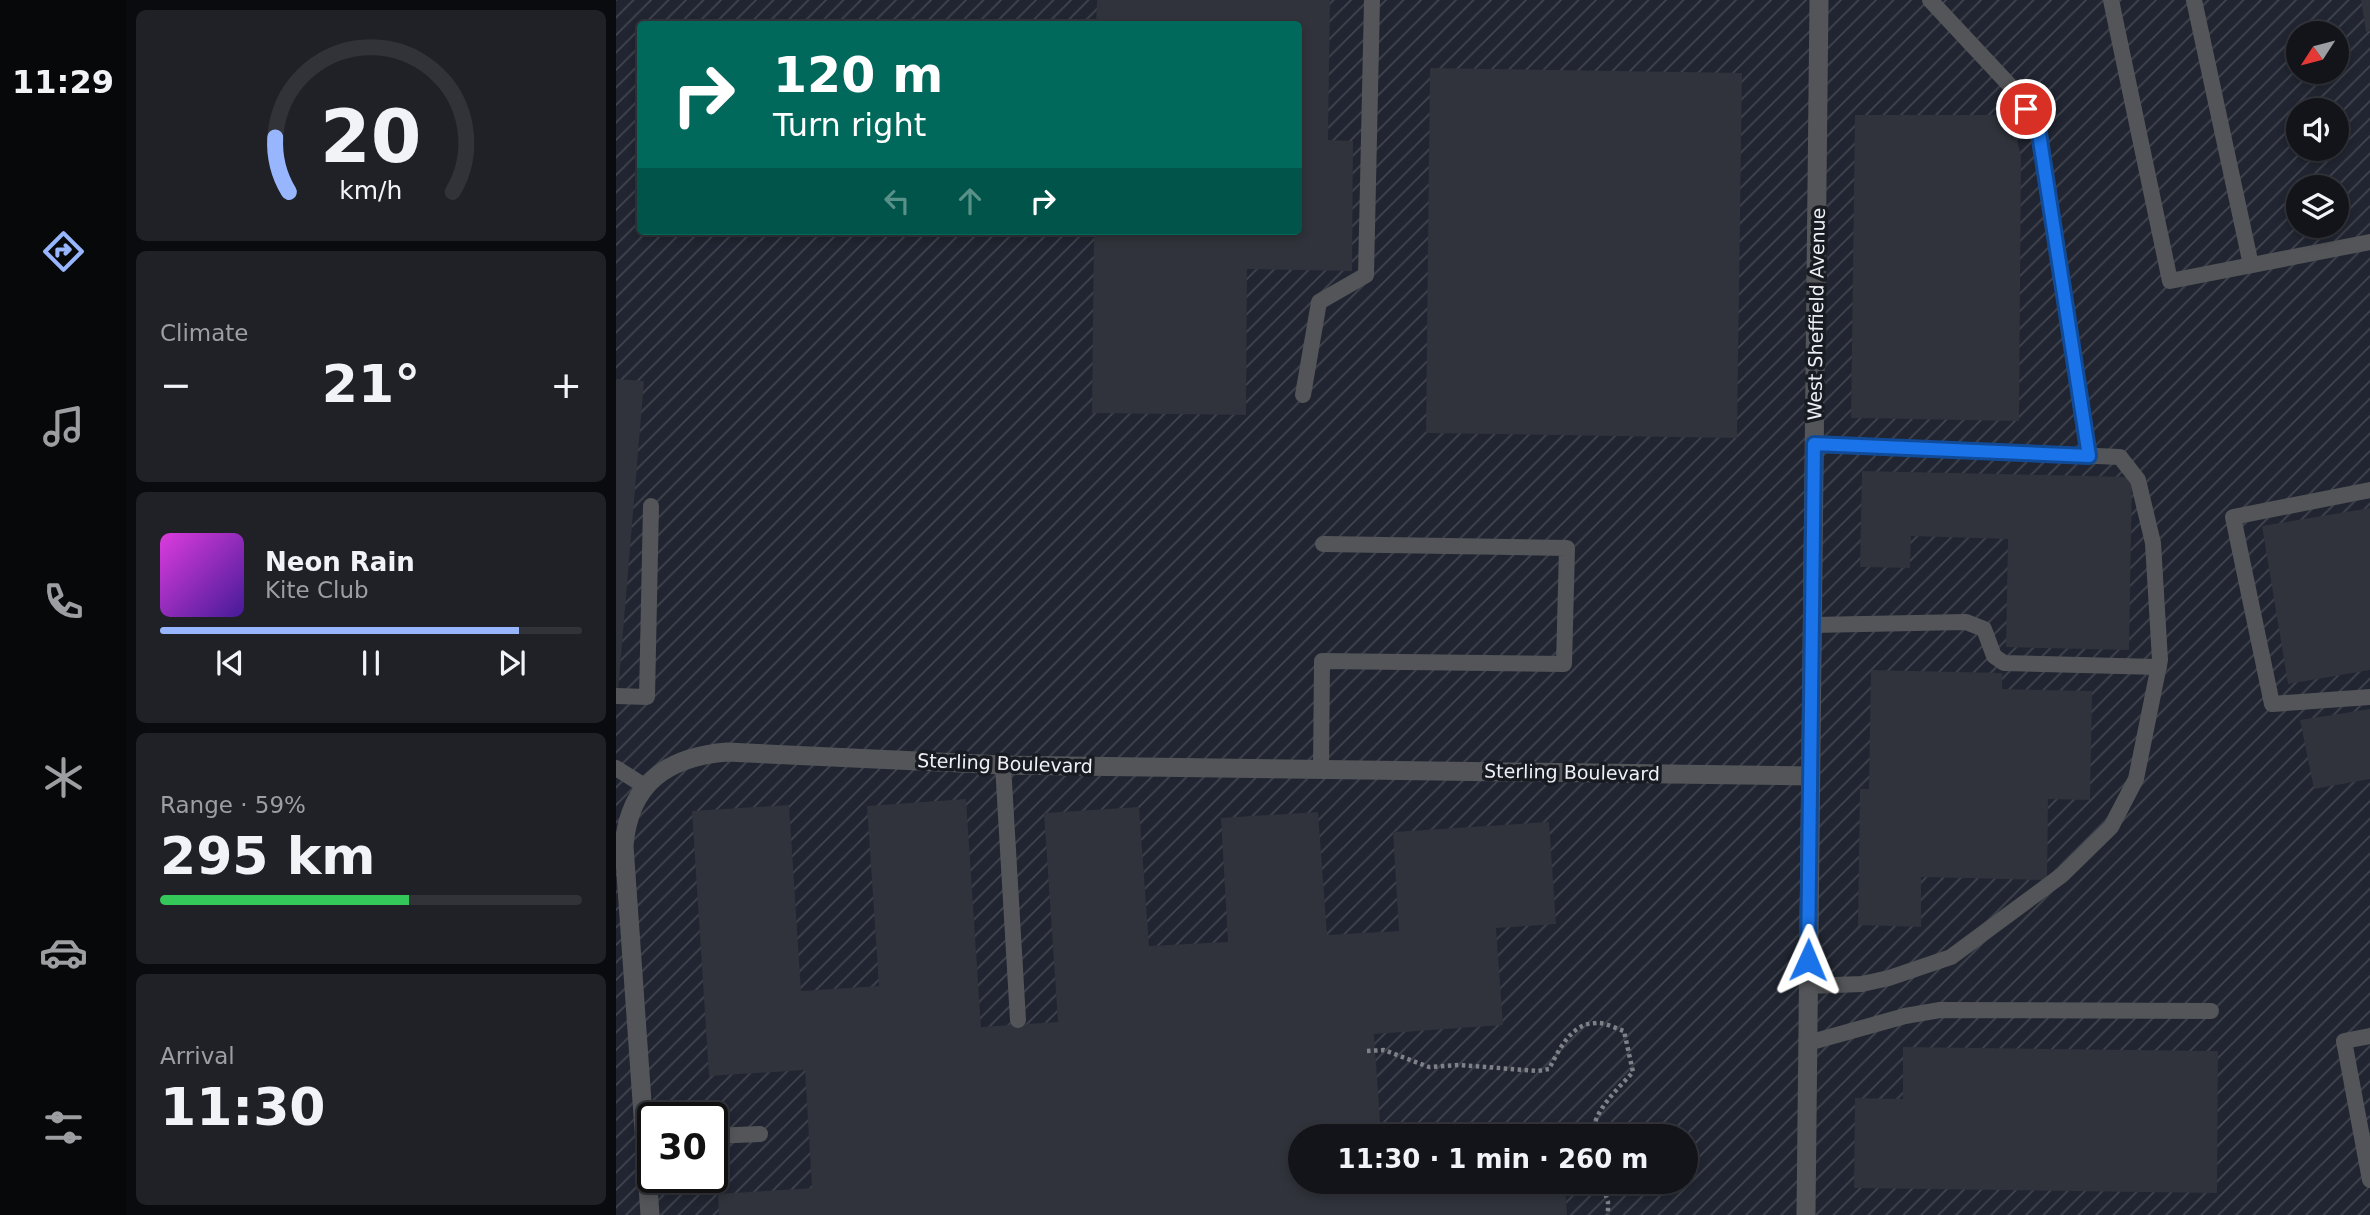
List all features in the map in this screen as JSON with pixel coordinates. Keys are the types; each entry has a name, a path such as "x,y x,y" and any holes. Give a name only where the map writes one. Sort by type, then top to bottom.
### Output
{"street":[{"name":"West Sheffield Avenue","path":"1806,1215 1819,0"},
{"name":"Sterling Boulevard","path":"645,1102 624,846 629,812 646,787 664,771 684,760 727,752 1003,765 1810,776"},
{"name":"Sterling Boulevard","path":"649,1193 650,1215"}],"lane":[{"path":"1303,395 1319,302 1366,275 1372,0"},
{"path":"1930,0 2015,91 2038,127 2089,456"},
{"path":"2111,0 2170,281 2370,242"},
{"path":"2194,0 2251,265"},
{"path":"1808,986 1862,984 1951,957 2062,875 2111,827 2136,779 2159,667 2153,543 2138,480 2120,457 1814,444"},
{"path":"2370,490 2233,517 2272,704 2370,697"},
{"path":"616,696 648,697 651,506"},
{"path":"1321,769 1322,661 1564,664 1567,548 1323,544"},
{"path":"1812,625 1966,622 1984,629 1994,656 2004,663 2159,667"},
{"path":"1003,765 1018,1020"},
{"path":"616,768 646,787"},
{"path":"1808,1043 1905,1016 1940,1010 2211,1011"},
{"path":"2370,1036 2344,1041 2370,1180"},
{"path":"728,1135 760,1134"}],"path":[{"path":"1367,1051 1384,1050 1429,1067 1459,1065 1538,1071 1549,1069 1561,1046 1581,1025 1598,1022 1623,1031 1633,1072 1605,1103 1593,1124"},
{"path":"1605,1194 1608,1215"}],"shaded area":[{"path":"616,0 2370,0 2370,1215 616,1215"}],"building":[{"path":"1097,0 1330,0 1328,140 1353,141 1352,271 1247,269 1246,415 1092,413 1094,235 1302,235 1302,21 1096,21"},
{"path":"2361,0 2370,0 2370,31 2366,32"},
{"path":"1430,68 1742,73 1737,438 1426,433"},
{"path":"1855,115 2011,115 2021,156 2019,421 1851,418"},
{"path":"616,379 644,381 618,692 616,692"},
{"path":"1862,471 2132,477 2129,650 2006,647 2008,539 1911,536 1910,568 1860,567"},
{"path":"2370,508 2370,670 2288,684 2262,526"},
{"path":"1871,670 2002,673 2002,689 2092,691 2090,800 2048,799 2047,880 1921,877 1921,927 1858,925 1860,789 1869,789"},
{"path":"2370,709 2370,779 2314,789 2300,720"},
{"path":"966,799 981,1027 1058,1022 1044,813 1139,807 1149,946 1228,942 1221,818 1318,812 1327,935 1399,931 1393,832 1549,822 1556,924 1496,928 1503,1025 1374,1034 1380,1124 1288,1124 1288,1194 1566,1194 1567,1215 719,1215 718,1194 812,1188 805,1070 709,1076 692,811 789,805 801,991 879,986 867,806"},
{"path":"1903,1047 2218,1051 2217,1193 1854,1188 1855,1098 1903,1099"}],"route":[{"path":"1808,960 1814,444 2089,456 2038,127 2026,109"}]}
